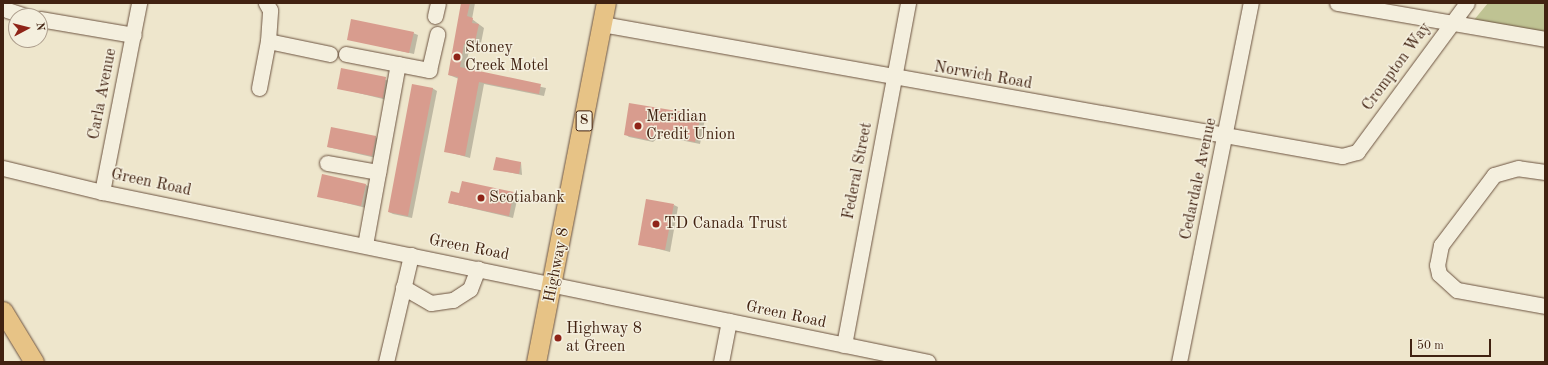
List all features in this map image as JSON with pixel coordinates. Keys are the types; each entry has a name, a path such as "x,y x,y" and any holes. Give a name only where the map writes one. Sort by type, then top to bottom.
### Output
{"main road":[{"name":"Highway 8","path":"536,362 554,284 606,3"},
{"path":"3,310 34,362"}],"street":[{"name":"Carla Avenue","path":"102,192 134,35 139,3"},
{"path":"259,88 268,41 270,10 266,3"},
{"name":"Federal Street","path":"844,345 908,3"},
{"name":"Cedardale Avenue","path":"1179,362 1226,136 1251,3"},
{"path":"1337,3 1453,21 1545,39"},
{"name":"Crompton Way","path":"1357,152 1467,3"},
{"path":"48,20 134,35"},
{"name":"Norwich Road","path":"602,24 894,79 1342,156 1357,152"},
{"path":"346,54 429,70 437,34"},
{"path":"268,41 330,54"},
{"path":"365,245 398,64"},
{"path":"327,163 378,172"},
{"name":"Green Road","path":"3,168 102,192 478,268 928,362"},
{"path":"1545,172 1518,168 1494,175 1441,245 1437,265 1439,274 1457,290 1545,306"},
{"path":"386,362 411,255"},
{"path":"403,287 431,303 453,300 470,289 478,268"},
{"path":"721,362 729,321"}],"green space":[{"path":"1488,3 1545,3 1545,32 1474,20"}],"building":[{"path":"461,3 470,3 467,16 473,18 472,23 479,24 474,46 464,44 460,67 541,84 539,94 479,82 465,156 444,152 458,77 448,75"},
{"path":"351,19 414,32 409,53 347,40"},
{"path":"341,68 386,77 383,98 337,89"},
{"path":"412,84 433,88 408,216 388,212"},
{"path":"629,103 701,115 695,142 655,134 648,140 624,135"},
{"path":"331,127 376,136 372,156 327,147"},
{"path":"496,157 521,162 519,174 493,170"},
{"path":"322,174 366,184 361,206 317,197"},
{"name":"Scotiabank","path":"462,181 514,192 509,216 448,203 451,191 459,193"},
{"name":"TD Canada Trust","path":"646,199 674,204 665,250 638,245"}],"place":[{"name":"Stoney Creek Motel","path":"457,57"},
{"name":"Meridian Credit Union","path":"638,126"},
{"name":"Scotiabank","path":"481,198"},
{"name":"TD Canada Trust","path":"656,224"},
{"name":"Highway 8 at Green","path":"558,338"}]}
